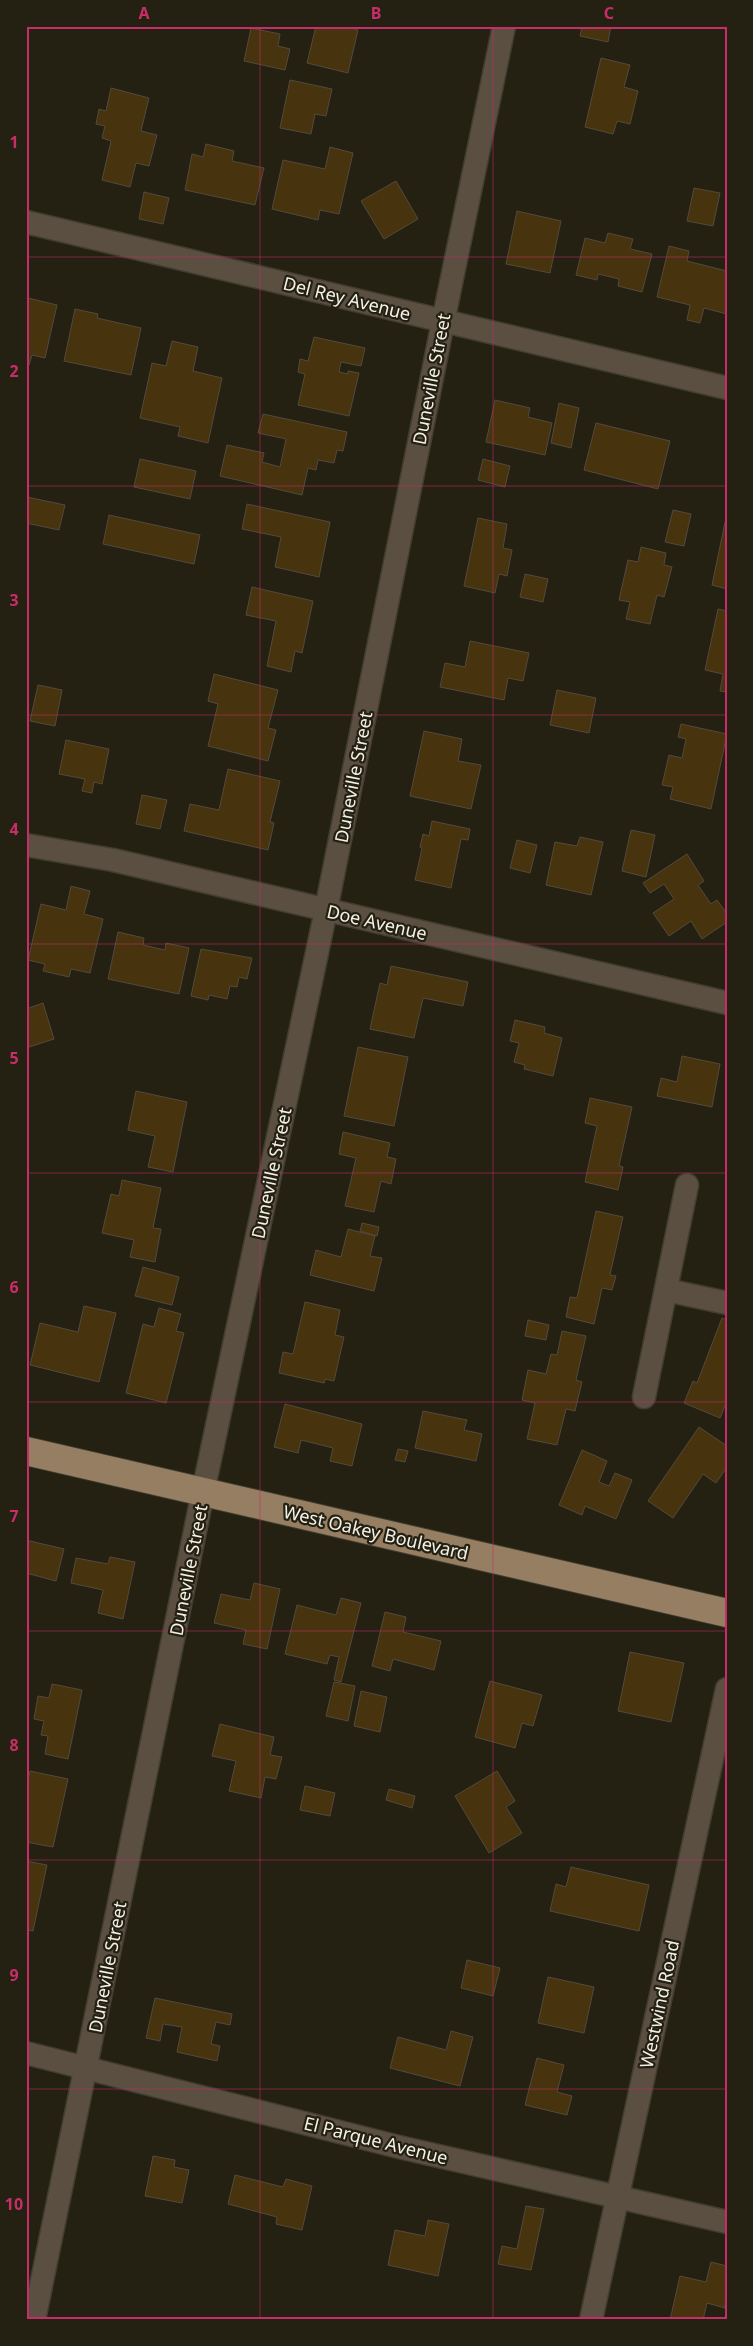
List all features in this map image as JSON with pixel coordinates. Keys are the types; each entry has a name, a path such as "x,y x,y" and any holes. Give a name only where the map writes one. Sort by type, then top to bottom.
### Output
{"main road":[{"name":"West Oakey Boulevard","path":"26,1451 727,1613"}],"street":[{"name":"Duneville Street","path":"34,2320 203,1492 326,910 504,26"},
{"name":"Del Rey Avenue","path":"26,222 727,388"},
{"name":"Doe Avenue","path":"26,846 113,860 727,1003"},
{"path":"644,1397 687,1185"},
{"path":"666,1290 727,1303"},
{"name":"Westwind Road","path":"591,2320 727,1689"},
{"name":"El Parque Avenue","path":"26,2053 399,2147 727,2222"}],"building":[{"path":"316,26 344,26 358,30 348,73 307,63"},
{"path":"582,26 611,26 608,42 580,36"},
{"path":"251,28 280,34 278,46 290,49 285,70 244,61"},
{"path":"601,58 630,65 624,87 638,91 630,124 617,121 613,134 585,127"},
{"path":"290,80 332,89 326,116 315,114 311,134 280,128"},
{"path":"111,88 149,98 141,131 157,135 149,166 136,163 130,187 102,180 111,141 102,138 105,126 96,124 99,109 106,111"},
{"path":"206,144 234,151 232,161 264,168 255,205 185,190 192,154 203,157"},
{"path":"330,147 353,153 339,214 320,210 318,220 272,209 283,160 325,169"},
{"path":"396,181 418,219 384,239 361,201"},
{"path":"694,188 720,193 713,226 687,221"},
{"path":"144,192 169,198 163,224 139,219"},
{"path":"517,211 561,221 550,273 506,264"},
{"path":"608,233 633,239 630,249 652,254 642,292 618,286 619,279 598,274 597,280 576,275 585,238 605,243"},
{"path":"669,246 689,251 687,261 727,271 727,314 704,308 700,323 687,320 690,305 657,297"},
{"path":"28,298 57,305 45,358 32,355 29,365 26,365"},
{"path":"75,309 98,314 97,318 141,328 131,375 64,361"},
{"path":"314,337 365,348 361,366 341,362 339,372 348,374 348,371 359,373 349,416 298,405 305,374 298,372 300,359 308,361"},
{"path":"172,341 198,347 193,371 222,378 208,443 178,436 180,427 140,418 152,363 166,366"},
{"path":"495,400 530,408 528,417 552,423 545,455 486,442"},
{"path":"559,403 579,408 571,448 551,443"},
{"path":"263,414 347,432 343,451 337,450 334,463 318,460 316,470 308,468 302,495 220,476 227,445 264,453 262,462 280,467 286,439 258,433"},
{"path":"596,423 670,441 658,489 584,470"},
{"path":"140,459 196,471 190,499 134,487"},
{"path":"483,459 510,466 505,487 478,480"},
{"path":"27,497 65,505 59,530 26,523"},
{"path":"247,504 330,522 319,577 275,567 281,537 242,529"},
{"path":"673,510 691,514 684,546 665,542"},
{"path":"727,513 727,589 712,585"},
{"path":"109,515 200,535 194,564 103,544"},
{"path":"478,518 507,524 503,548 512,550 507,576 499,574 495,593 464,586"},
{"path":"641,547 666,553 664,565 672,567 664,597 657,595 650,624 626,619 630,602 619,600 628,560 638,562"},
{"path":"525,574 548,579 543,602 520,597"},
{"path":"252,587 313,601 302,653 295,651 291,672 267,666 276,621 246,615"},
{"path":"718,609 727,611 727,692 720,691 723,674 705,670"},
{"path":"470,641 529,653 523,681 508,678 504,700 440,687 445,663 465,667"},
{"path":"214,674 278,690 268,728 276,730 268,761 208,746 218,704 208,701"},
{"path":"38,685 62,690 55,726 30,721"},
{"path":"557,690 596,698 589,733 550,725"},
{"path":"681,724 727,734 711,809 670,799 673,787 662,785 669,755 682,758 686,739 678,737"},
{"path":"424,731 462,739 458,761 481,765 471,809 410,796"},
{"path":"66,740 109,749 102,784 94,782 92,793 82,791 85,779 59,774"},
{"path":"228,769 280,781 270,822 274,823 268,850 184,831 190,804 219,810"},
{"path":"142,795 167,800 160,829 136,824"},
{"path":"432,821 470,829 468,840 461,839 451,888 415,880 423,834 429,836"},
{"path":"631,830 655,835 646,877 622,871"},
{"path":"580,837 603,842 591,895 546,885 555,842 577,846"},
{"path":"517,840 537,845 530,873 510,868"},
{"path":"687,854 704,881 698,885 711,904 717,900 727,914 727,922 702,939 691,921 669,936 653,913 674,899 664,884 650,893 643,883"},
{"path":"71,886 90,891 84,914 103,919 90,973 71,969 69,977 43,971 45,964 28,960 41,904 66,910"},
{"path":"118,932 144,938 143,945 165,950 166,943 189,948 179,994 108,979"},
{"path":"201,949 252,958 247,979 239,977 237,987 230,986 227,999 209,995 208,1000 191,996"},
{"path":"391,966 468,982 463,1006 423,998 414,1038 370,1029 380,983 387,985"},
{"path":"43,1003 54,1039 26,1048 26,1009"},
{"path":"515,1020 545,1027 544,1033 562,1038 553,1076 524,1069 525,1065 514,1062 519,1043 510,1041"},
{"path":"358,1047 408,1057 394,1126 344,1116"},
{"path":"682,1056 720,1064 712,1107 657,1096 661,1078 677,1082"},
{"path":"136,1091 187,1102 173,1172 148,1167 155,1136 128,1130"},
{"path":"590,1098 632,1107 619,1166 623,1167 618,1190 585,1182 597,1126 585,1123"},
{"path":"343,1132 390,1143 387,1157 396,1159 391,1184 381,1181 374,1212 345,1206 356,1158 339,1154"},
{"path":"122,1180 161,1188 153,1228 161,1229 155,1262 130,1257 134,1240 102,1233 111,1194 119,1196"},
{"path":"596,1211 623,1217 610,1275 616,1276 612,1290 602,1288 594,1324 566,1317 570,1297 577,1298"},
{"path":"362,1223 379,1227 377,1236 360,1231"},
{"path":"348,1229 375,1236 370,1256 382,1258 374,1291 310,1275 316,1250 341,1257"},
{"path":"143,1267 179,1277 172,1305 135,1296"},
{"path":"305,1302 340,1310 335,1335 344,1337 334,1381 325,1379 324,1383 279,1373 283,1352 293,1354"},
{"path":"84,1306 116,1313 99,1382 30,1365 40,1323 78,1332"},
{"path":"159,1308 181,1314 176,1331 184,1333 166,1403 126,1393 143,1324 154,1327"},
{"path":"722,1318 727,1320 727,1401 720,1418 684,1403 693,1381 697,1383"},
{"path":"528,1320 549,1325 546,1340 525,1336"},
{"path":"562,1331 586,1336 576,1380 582,1382 575,1411 566,1409 557,1445 527,1439 535,1403 522,1400 528,1370 546,1374 551,1354 557,1355"},
{"path":"285,1404 362,1424 352,1466 330,1461 333,1448 301,1440 298,1453 274,1447"},
{"path":"423,1411 467,1420 464,1430 482,1434 476,1461 415,1448"},
{"path":"699,1427 727,1446 727,1467 716,1483 703,1474 673,1518 648,1501"},
{"path":"398,1449 408,1451 405,1462 395,1460"},
{"path":"582,1450 607,1461 599,1482 609,1486 615,1473 632,1480 616,1519 585,1506 582,1515 559,1505"},
{"path":"26,1540 64,1549 56,1581 26,1573"},
{"path":"110,1557 135,1562 123,1619 98,1613 103,1590 71,1583 76,1558 108,1564"},
{"path":"254,1583 280,1589 267,1649 243,1644 246,1630 214,1623 221,1594 250,1600"},
{"path":"341,1598 361,1603 341,1682 334,1680 339,1657 330,1655 327,1664 285,1654 297,1605 336,1615"},
{"path":"385,1612 406,1617 403,1632 441,1641 434,1670 393,1659 390,1671 372,1666"},
{"path":"630,1652 684,1663 671,1722 618,1711"},
{"path":"490,1681 542,1695 533,1726 522,1723 515,1748 475,1737"},
{"path":"334,1682 355,1686 348,1721 326,1716"},
{"path":"52,1684 82,1690 68,1759 45,1754 48,1736 41,1735 44,1721 34,1719 38,1696 49,1698"},
{"path":"361,1691 387,1697 380,1732 354,1726"},
{"path":"220,1724 274,1737 270,1755 282,1757 276,1779 265,1777 261,1798 229,1791 236,1761 212,1756"},
{"path":"30,1771 68,1779 53,1847 26,1842 26,1787"},
{"path":"497,1771 515,1801 506,1807 522,1833 489,1853 455,1796"},
{"path":"305,1786 335,1793 330,1816 300,1810"},
{"path":"389,1789 415,1796 412,1808 386,1800"},
{"path":"26,1861 47,1865 33,1931 26,1930"},
{"path":"571,1867 649,1885 639,1931 550,1911 556,1884 566,1887"},
{"path":"467,1960 500,1968 493,1996 461,1988"},
{"path":"548,1977 594,1987 584,2033 538,2023"},
{"path":"155,1998 232,2014 230,2025 216,2022 211,2044 220,2046 217,2061 177,2052 182,2027 163,2024 160,2041 146,2038"},
{"path":"451,2031 473,2037 460,2086 390,2068 398,2037 446,2050"},
{"path":"537,2058 564,2065 557,2092 572,2096 567,2115 525,2105"},
{"path":"153,2156 175,2160 174,2167 189,2170 182,2203 145,2196"},
{"path":"235,2175 283,2187 286,2179 312,2186 302,2230 276,2224 277,2217 228,2204"},
{"path":"526,2206 544,2209 531,2270 498,2264 502,2246 517,2249"},
{"path":"428,2220 449,2224 438,2276 388,2265 395,2230 425,2236"},
{"path":"711,2262 727,2266 725,2308 707,2303 703,2320 670,2320 680,2276 706,2282"}]}
